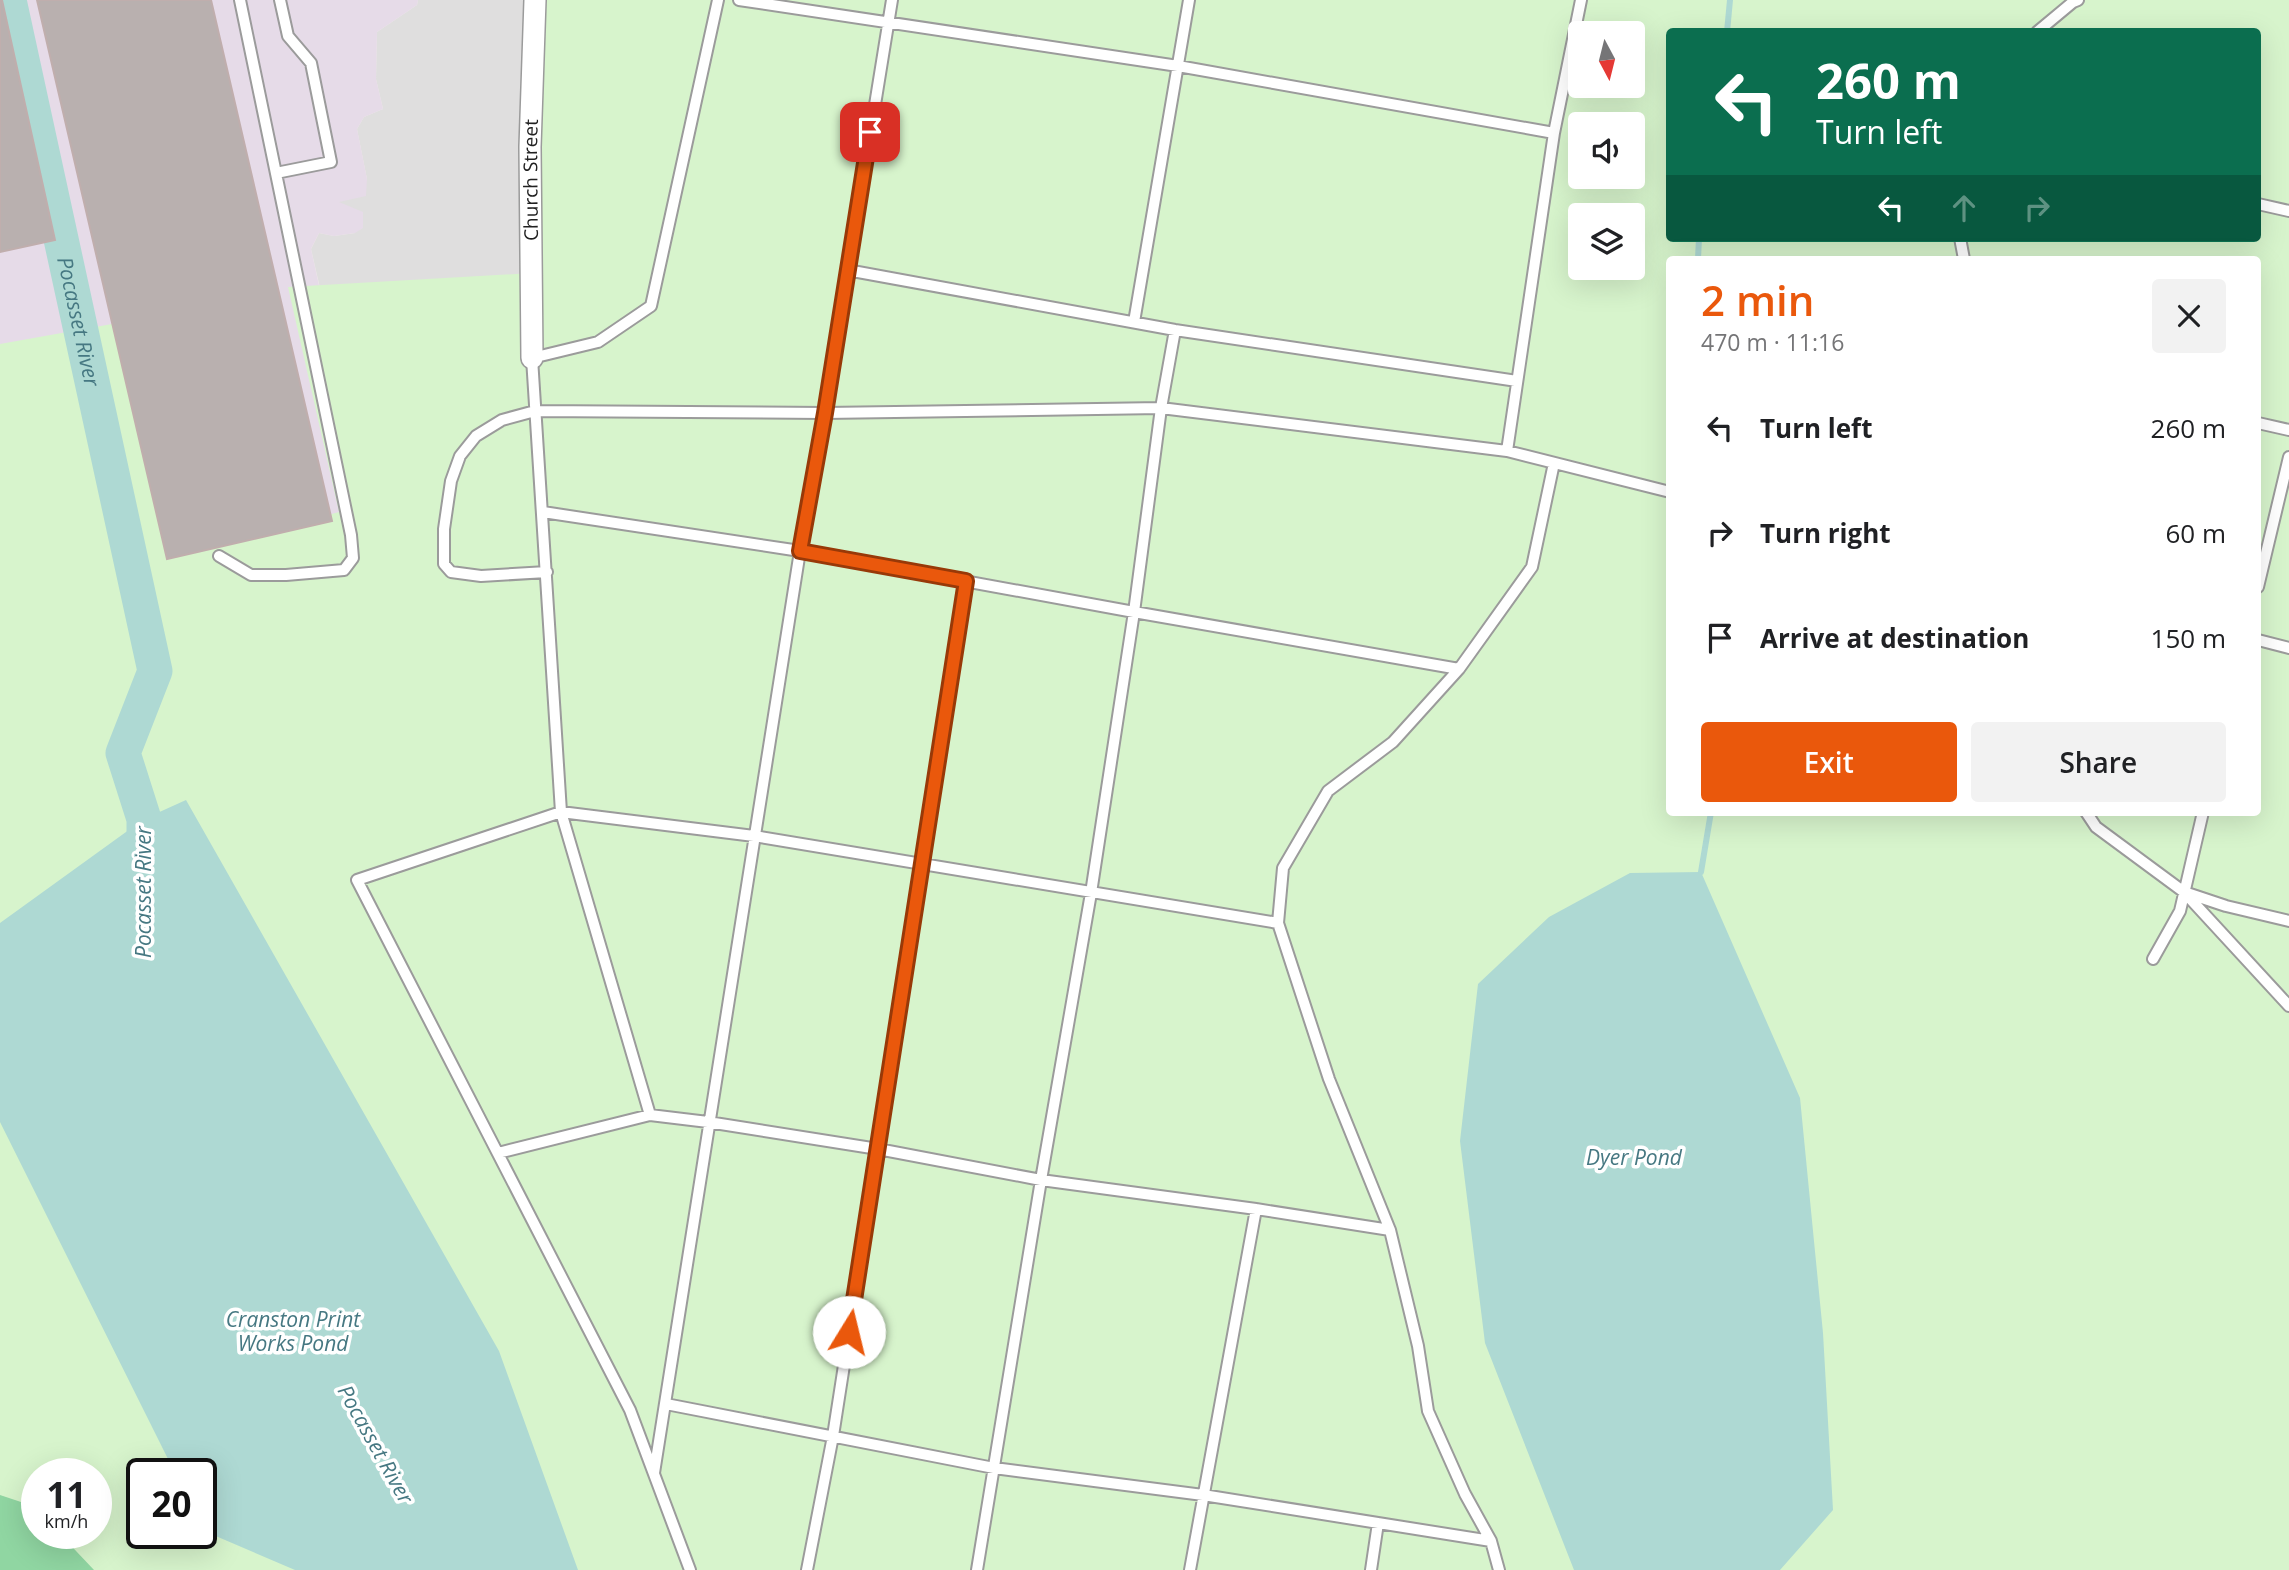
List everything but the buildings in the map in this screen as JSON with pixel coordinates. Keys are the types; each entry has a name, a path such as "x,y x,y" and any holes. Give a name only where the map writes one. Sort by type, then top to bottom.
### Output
{"street":[{"name":"Church Street","path":"532,358 530,147 535,0"}],"lane":[{"path":"219,556 251,575 344,570 353,558 348,522 240,0"},
{"path":"276,173 331,162 311,63 288,36 279,0"},
{"path":"650,1115 561,812 532,358 598,342 651,306 718,0"},
{"path":"739,0 1178,66 1554,133"},
{"path":"654,1474 800,551 892,0"},
{"path":"1134,322 1189,0"},
{"path":"1507,451 1554,133 1580,0"},
{"path":"2042,28 2078,0"},
{"path":"2261,205 2289,211"},
{"path":"847,270 1175,330 1517,381"},
{"path":"977,1570 1091,893 1135,612 1161,408 1175,330"},
{"path":"547,572 481,576 451,572 444,564 444,529 451,481 460,456 476,436 502,420 535,411 825,413 1161,408 1507,451 1666,491"},
{"path":"2261,425 2289,430"},
{"path":"2261,574 2289,457"},
{"path":"1499,1570 1491,1541 1465,1494 1428,1411 1418,1346 1390,1230 1329,1079 1278,923 1283,868 1328,791 1393,742 1459,669 1532,567 1554,463"},
{"path":"543,512 800,551 1459,669"},
{"path":"807,1570 833,1436 966,581"},
{"path":"2261,641 2289,648"},
{"path":"690,1570 630,1410 357,880 561,812 754,836 1278,923"},
{"path":"2089,816 2096,827 2184,892 2289,1006"},
{"path":"2153,959 2180,911 2202,816"},
{"path":"2184,892 2226,906 2289,921"},
{"path":"498,1153 650,1115 878,1149 1041,1180 1390,1230"},
{"path":"1190,1570 1256,1209"},
{"path":"666,1404 994,1468 1203,1495 1491,1541"},
{"path":"1371,1570 1378,1523"}],"shaded area":[{"path":"0,0 418,0 417,5 377,32 376,79 383,109 364,117 357,129 367,179 366,196 339,202 363,212 363,228 355,233 334,236 319,233 311,249 372,526 0,929"},
{"path":"418,0 530,0 532,275 323,301 311,249 319,233 334,236 355,233 338,202 367,179 357,129 364,117 383,109 376,79 377,32 417,5"}],"green space":[{"path":"536,0 2289,0 2289,1570 0,1570 0,344 112,324 167,559 339,512 288,287 532,273"},
{"path":"0,1495 21,1502 21,1549 74,1549 94,1570 0,1570"}],"water":[{"name":"Cranston Print Works Pond","path":"186,800 499,1351 578,1570 295,1570 217,1537 217,1458 168,1458 0,1122 0,923 144,819"},
{"name":"Dyer Pond","path":"1701,872 1800,1098 1823,1333 1833,1510 1780,1570 1574,1570 1485,1343 1460,1141 1478,984 1549,917 1630,873"}],"waterway":[{"name":"Pocasset River","path":"9,0 155,671 123,753 144,819 144,868"},
{"path":"1727,28 1730,0"},
{"path":"1698,256 1699,242"},
{"path":"1701,872 1710,816"}],"route":[{"path":"849,1332 966,581 800,551 870,132"}]}
